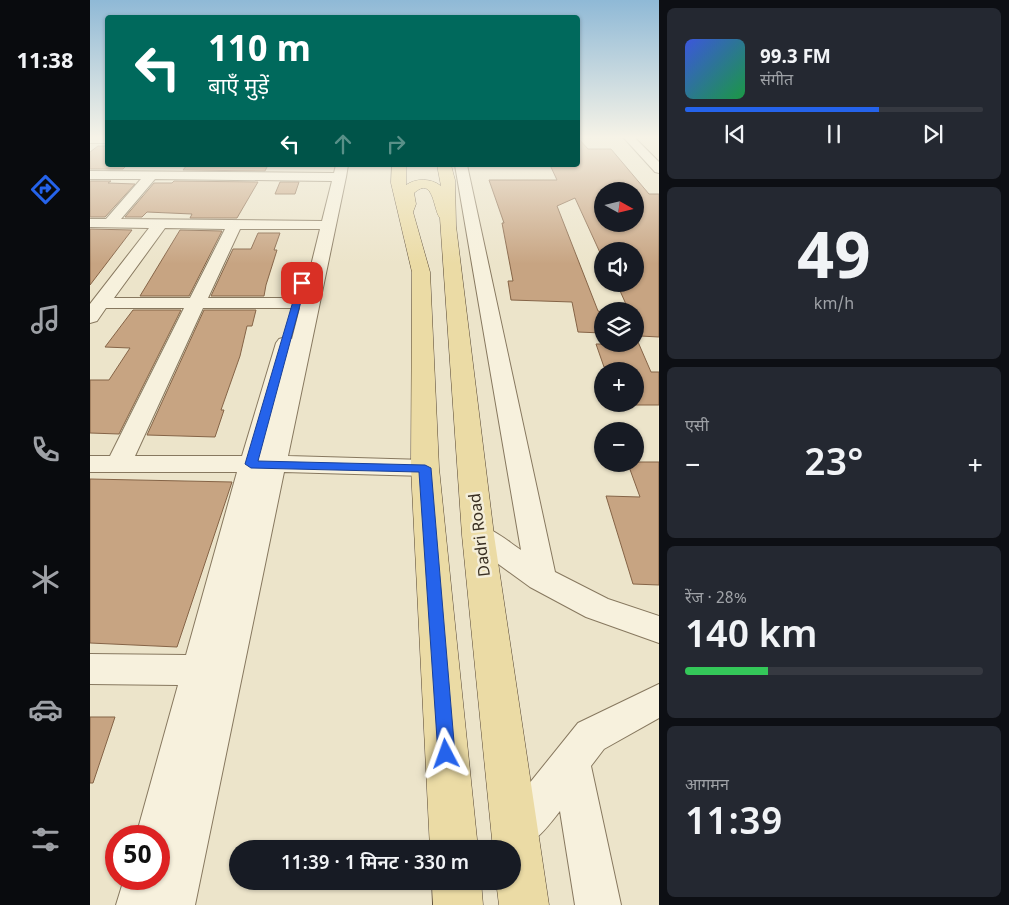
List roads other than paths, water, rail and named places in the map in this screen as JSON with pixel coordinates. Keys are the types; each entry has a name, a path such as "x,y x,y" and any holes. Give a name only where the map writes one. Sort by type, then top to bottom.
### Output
{"main road":[{"path":"398,180 404,213 421,272 425,468 453,840"},
{"name":"Dadri Road","path":"448,180 448,226 478,535 524,905"},
{"path":"404,213 408,204 407,192 409,188 414,185 429,184 438,190 448,226"},
{"path":"457,890 458,905"}],"street":[{"path":"109,224 147,180"},
{"path":"172,905 213,670 262,464 334,180"},
{"path":"464,180 541,579"},
{"path":"90,223 322,225"},
{"path":"95,310 160,224"},
{"path":"118,465 194,304 234,225"},
{"path":"95,310 194,304 304,303"},
{"path":"90,464 262,464 425,468"},
{"path":"478,535 541,579 597,608 659,630"},
{"path":"90,669 213,670"},
{"path":"162,825 213,670"},
{"path":"516,829 535,810 591,736 659,700"},
{"path":"571,762 598,905"},
{"path":"140,905 143,890"}]}
